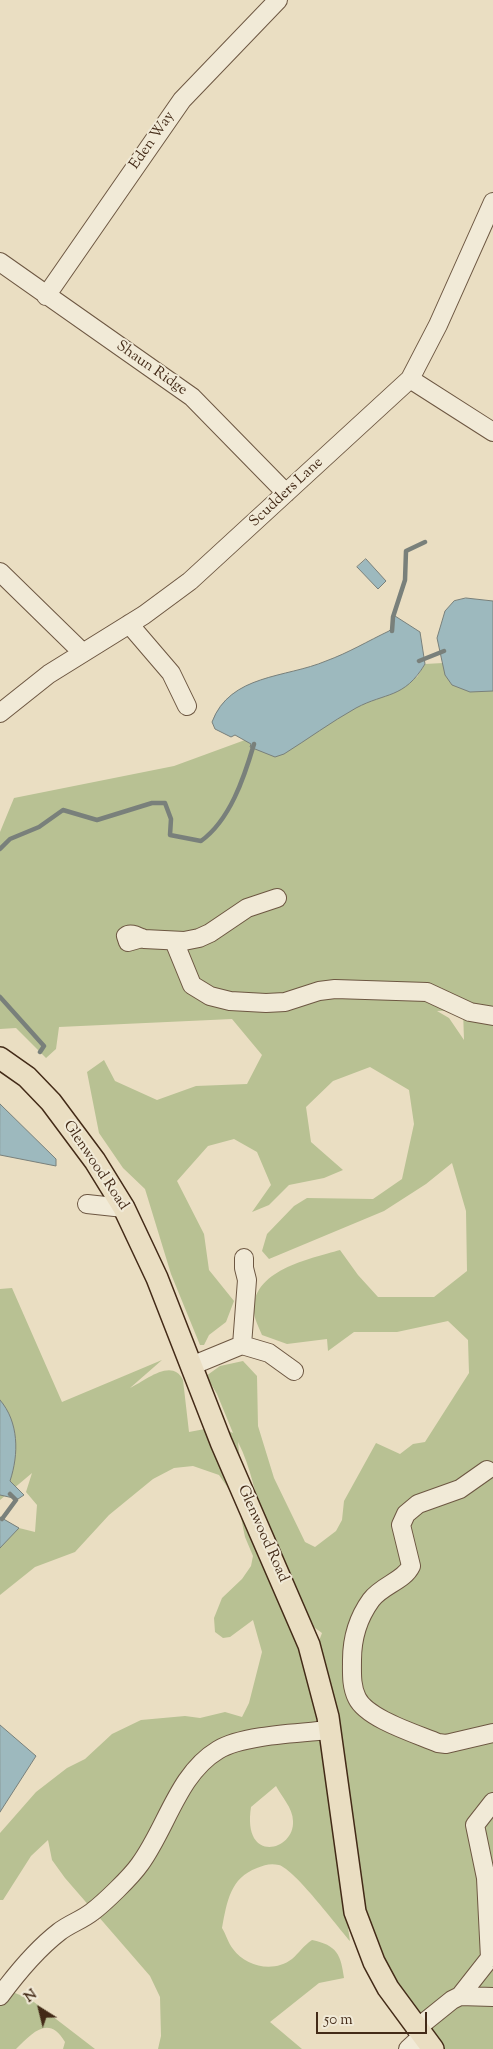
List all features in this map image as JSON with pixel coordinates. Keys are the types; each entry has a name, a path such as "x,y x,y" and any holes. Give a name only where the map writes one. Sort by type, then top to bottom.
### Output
{"main road":[{"name":"Glenwood Road","path":"0,1058 27,1077 51,1102 95,1161 124,1208 157,1278 221,1442 309,1645 324,1697 330,1730 346,1861 356,1912 374,1962 420,2041"}],"street":[{"name":"Eden Way","path":"46,296 182,100 278,0"},
{"name":"Scudders Lane","path":"0,713 49,674 129,624 190,581 410,379 438,325 493,202"},
{"name":"Shaun Ridge","path":"0,262 192,397 286,493"},
{"path":"410,379 493,432"},
{"path":"0,572 83,653"},
{"path":"129,624 171,673 187,706"},
{"path":"142,938 184,941 210,933 247,908 277,898"},
{"path":"174,941 192,985 210,996 230,1001 284,1002 319,991 335,989 427,992 470,1012 493,1016"},
{"path":"87,1204 124,1208"},
{"path":"242,1345 247,1280 244,1258"},
{"path":"191,1366 242,1345 269,1352 294,1372"},
{"path":"487,1470 460,1489 411,1509 402,1519 402,1531 411,1566 404,1575 373,1598 358,1622 354,1638 353,1685 356,1697 368,1711 438,1743 446,1744 493,1733"},
{"path":"0,1996 42,1947 61,1931 92,1912 140,1865 165,1823 189,1775 206,1758 220,1748 238,1743 272,1736 330,1730"},
{"path":"420,2041 452,2000 460,1996 491,1956 486,1878 475,1825 493,1802"},
{"path":"460,1996 493,1998"}],"green space":[{"path":"493,649 493,2049 441,2049 377,1955 363,1905 319,1641 322,1633 308,1623 314,1702 350,1941 295,1877 286,1869 276,1864 248,1872 235,1885 228,1900 222,1928 231,1947 239,1955 253,1964 261,1966 277,1966 285,1963 312,1940 320,1942 336,1952 341,1963 344,1978 319,1983 270,2022 302,2049 158,2049 161,2036 160,1997 150,1976 65,1878 52,1860 48,1840 31,1856 3,1900 0,1900 0,1833 36,1792 67,1768 85,1759 112,1734 141,1720 185,1716 200,1718 225,1712 242,1717 249,1703 262,1652 253,1620 230,1637 223,1638 215,1632 214,1618 222,1598 242,1579 251,1566 253,1556 245,1537 238,1503 219,1475 193,1466 174,1468 153,1479 109,1515 75,1552 35,1567 0,1595 0,1517 19,1528 35,1532 37,1505 26,1492 32,1473 0,1500 0,1289 12,1288 62,1402 162,1360 130,1388 158,1373 172,1371 178,1373 183,1380 189,1432 217,1428 233,1433 217,1394 206,1376 220,1366 243,1361 257,1376 258,1426 274,1478 305,1542 315,1547 336,1531 342,1520 344,1501 376,1443 400,1454 413,1444 425,1442 469,1373 468,1340 448,1321 397,1332 354,1332 328,1351 327,1339 287,1344 262,1335 254,1313 255,1298 262,1286 284,1269 340,1250 358,1275 378,1297 434,1297 467,1271 466,1211 452,1163 426,1184 384,1211 269,1259 262,1251 267,1234 294,1206 307,1198 373,1199 402,1179 414,1124 409,1090 370,1067 333,1081 306,1107 311,1142 343,1170 324,1178 289,1185 269,1205 252,1212 271,1185 257,1152 234,1139 208,1146 177,1181 204,1234 209,1270 234,1301 226,1322 209,1335 204,1345 200,1345 171,1274 145,1189 123,1168 99,1133 87,1072 104,1060 115,1081 157,1100 196,1086 247,1084 262,1055 232,1019 59,1027 56,1049 46,1058 16,1028 0,1029 0,832 14,798 174,766 417,677 425,664 443,663 443,666","holes":["463,1010 464,1040 449,1018 437,1011","238,1442 250,1471 264,1522 240,1461","276,1786 289,1807 293,1821 291,1831 286,1840 278,1845 269,1847 261,1845 254,1838 250,1825 251,1807"]},
{"path":"0,1987 30,1999 95,2049 63,2049 65,2042 59,2034 53,2029 47,2028 34,2032 16,2049 0,2049"}],"water":[{"path":"366,559 386,581 378,589 357,567"},
{"path":"466,598 493,601 493,691 470,692 452,685 445,675 437,638 445,611 454,601"},
{"path":"395,616 420,632 425,664 410,683 402,689 356,708 284,754 275,757 250,747 251,744 235,735 231,737 215,729 212,722 220,706 245,686 310,667 350,651 389,631 393,627 393,617"},
{"path":"0,1104 56,1159 56,1166 0,1155"},
{"path":"0,1400 11,1418 14,1428 16,1449 10,1481 24,1495 18,1499 0,1495"},
{"path":"0,1517 19,1528 0,1548"},
{"path":"0,1725 36,1756 0,1812"}],"waterway":[{"path":"392,631 393,617 405,580 406,551 425,542"},
{"path":"419,661 444,651"},
{"path":"0,849 10,839 39,827 63,810 97,820 152,803 165,803 171,819 170,835 201,841 220,822 228,810 246,771 254,744"},
{"path":"0,997 44,1046 40,1052"},
{"path":"2,1519 16,1500 10,1494"}]}
